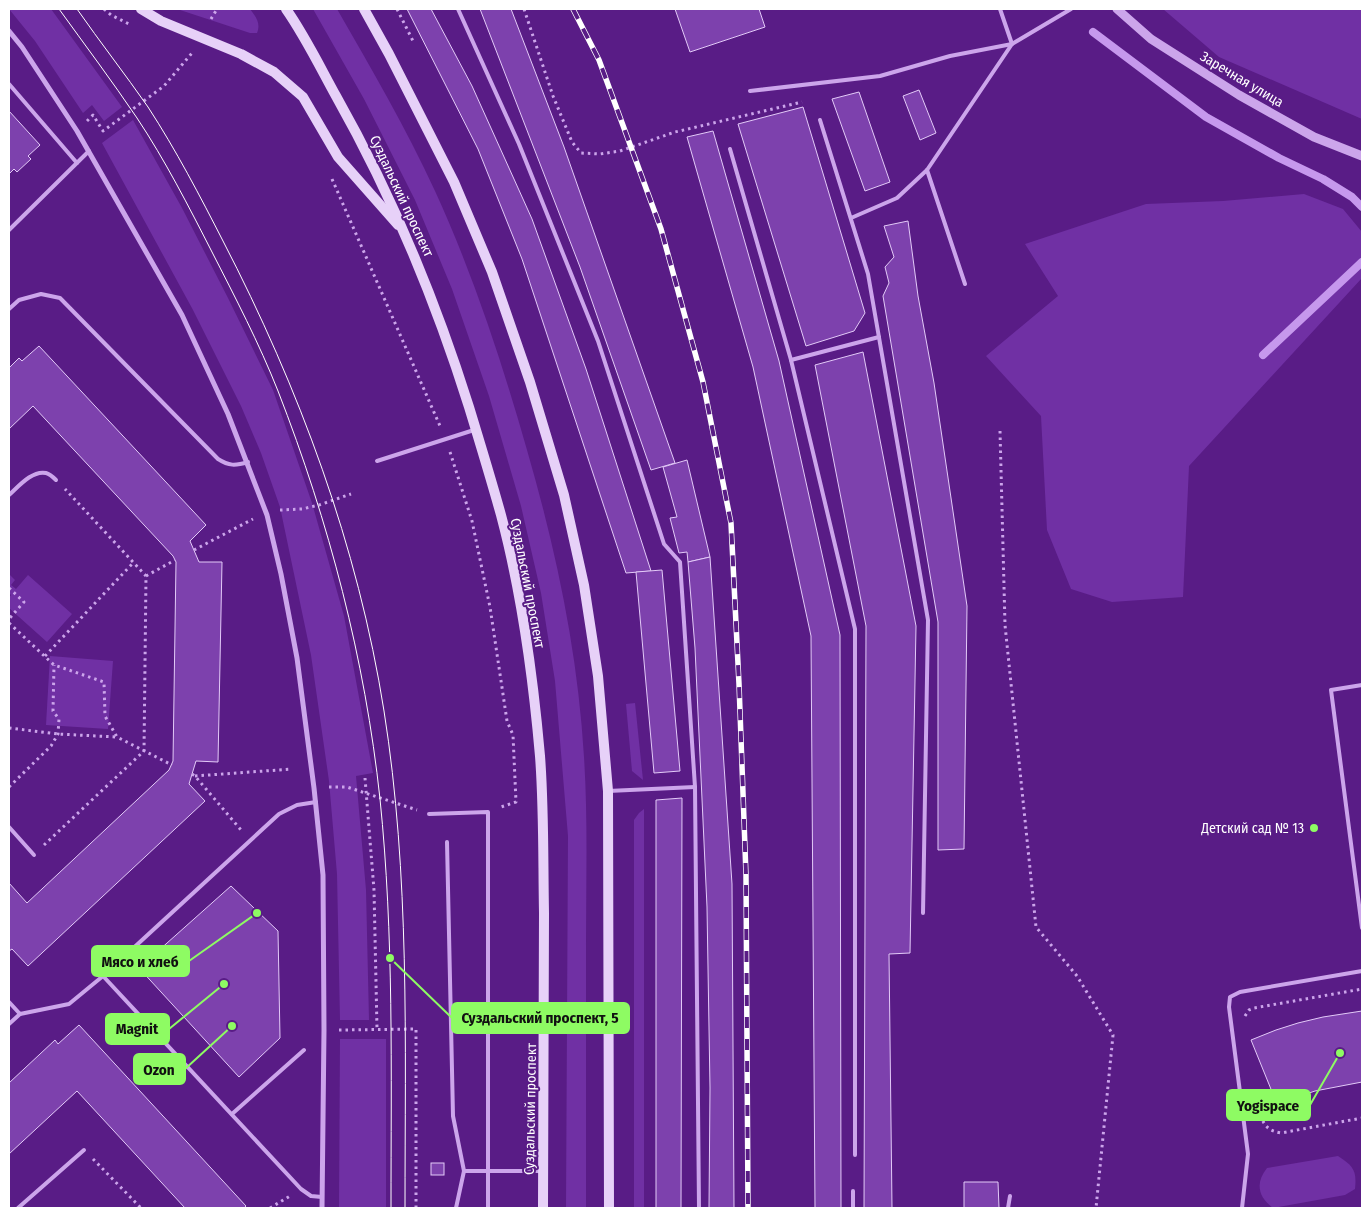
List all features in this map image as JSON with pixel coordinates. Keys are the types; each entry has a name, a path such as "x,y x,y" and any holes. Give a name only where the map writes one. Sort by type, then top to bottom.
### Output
{"main road":[{"path":"140,9 161,21 241,54 274,72 303,97 338,156 407,235"},
{"name":"Суздальский проспект","path":"286,9 356,131 407,235 452,353 476,429 501,516 519,597 532,684 540,759 543,845 543,1208"},
{"path":"364,9 454,182 492,272 530,382 564,495 584,586 598,676 608,791 609,1208"}],"street":[{"name":"Заречная улица","path":"1117,9 1151,39 1239,95 1314,137 1362,156"},
{"path":"9,31 22,47 77,130 182,315 228,414 248,462 266,515 281,574 297,658 316,802 323,875 322,1208"}],"lane":[{"path":"458,9 520,144 598,341 664,544 680,562 695,787 699,1208"},
{"path":"1000,9 1012,44"},
{"path":"750,91 880,76 950,56 1012,44 1071,9"},
{"path":"851,218 897,198 927,170 1012,44"},
{"path":"9,84 77,163"},
{"path":"820,120 868,274 928,620 923,913"},
{"path":"730,149 792,360 855,629 855,1155"},
{"path":"9,230 89,151"},
{"path":"927,170 965,284"},
{"path":"9,309 19,300 41,294 60,298 218,459 228,465 248,462"},
{"path":"792,360 879,337"},
{"path":"377,461 476,429"},
{"path":"9,495 25,480 37,473 47,473 56,480"},
{"path":"1362,685 1331,690 1362,928"},
{"path":"608,791 695,787"},
{"path":"9,1024 20,1014 69,1004 103,976 279,814 297,805 316,802"},
{"path":"429,814 488,812 488,1208"},
{"path":"9,827 34,855"},
{"path":"447,842 453,1116 464,1171 456,1208"},
{"path":"1242,1208 1248,1154 1229,1007 1230,997 1240,992 1362,972"},
{"path":"103,976 301,1189 311,1196 322,1197"},
{"path":"9,1002 20,1014"},
{"path":"232,1114 304,1050"},
{"path":"18,1208 84,1150"},
{"path":"464,1171 543,1171"},
{"path":"853,1191 853,1208"},
{"path":"1008,1208 1010,1196"}],"path":[{"path":"104,9 111,15 137,28"},
{"path":"211,19 217,9"},
{"path":"397,9 413,41"},
{"path":"524,9 553,96 572,142 581,153 600,154 620,151 676,132 805,101"},
{"path":"185,50 200,56"},
{"path":"77,130 93,115 103,131 164,86 192,52"},
{"path":"330,176 409,359 446,439 472,521 490,607 507,721 513,735 516,802 488,812"},
{"path":"1000,431 1005,625 1036,927 1077,976 1114,1035 1096,1208"},
{"path":"34,855 144,751 146,576 56,480"},
{"path":"281,510 302,509 351,494"},
{"path":"194,550 248,521"},
{"path":"146,576 175,560"},
{"path":"45,656 133,563"},
{"path":"9,588 24,602 9,619"},
{"path":"9,623 54,666 104,682 105,716 117,737"},
{"path":"9,787 51,746 58,734 59,719 53,711 54,666"},
{"path":"9,728 58,734 117,737 172,765"},
{"path":"250,840 193,775 292,768"},
{"path":"365,778 374,890 377,1029"},
{"path":"314,788 347,787 429,814"},
{"path":"1244,1023 1244,1017 1249,1010 1254,1008 1362,989"},
{"path":"338,1030 416,1029 416,1208"},
{"path":"1259,1114 1264,1124 1271,1131 1281,1133 1362,1118"},
{"path":"84,1150 141,1208"},
{"path":"270,1208 301,1189"}],"shaded area":[{"path":"9,9 51,9 122,107 104,121 92,105 83,113 35,41"},
{"path":"177,9 250,9 257,20 257,33 250,33"},
{"path":"313,9 337,9 400,121 449,222 486,319 507,384 538,488 556,564 577,679 585,781 586,1208 566,1208 568,836 555,681 541,593 521,506 489,396 452,289 415,200 364,99"},
{"path":"1163,9 1362,9 1362,119 1219,57"},
{"path":"133,120 182,208 273,390 312,503 344,616 373,773 356,776 366,890 369,1020 340,1020 337,874 329,781 311,655 280,507 261,453 241,406 193,310 102,143"},
{"path":"1304,194 1343,209 1362,232 1362,278 1189,466 1183,597 1112,602 1071,589 1047,530 1041,416 986,356 1058,296 1025,244 1146,204 1223,201"},
{"path":"9,574 15,580 11,585 16,589 28,575 72,614 47,642 9,608 9,598 11,595 9,593"},
{"path":"50,656 113,661 108,729 46,725"},
{"path":"635,703 643,780 632,771 626,704"},
{"path":"644,809 644,1208 634,1208 634,820"},
{"path":"340,1039 386,1039 386,1208 339,1208"},
{"path":"1338,1156 1353,1169 1355,1177 1355,1189 1345,1195 1273,1208 1261,1194 1261,1179 1267,1168"}],"building":[{"path":"407,9 431,9 472,86 532,219 586,369 651,571 626,573 522,259 478,149"},
{"path":"480,9 511,9 564,147 675,463 651,470 580,267"},
{"path":"675,9 759,9 765,27 690,52"},
{"path":"919,90 936,133 920,140 903,96"},
{"path":"859,92 890,182 865,191 832,99"},
{"path":"803,107 865,313 854,331 806,346 738,124"},
{"path":"9,111 40,145 28,156 31,159 17,172 14,169 9,174"},
{"path":"713,131 779,361 840,635 841,1208 815,1208 811,636 753,367 687,137"},
{"path":"908,221 967,606 964,849 938,850 938,622 883,296 889,283 885,267 894,257 884,226"},
{"path":"39,346 206,525 190,541 199,562 222,562 218,762 196,761 189,784 205,801 28,966 12,949 9,951 9,883 27,903 169,770 173,761 176,562 173,556 33,406 9,429 9,368 19,358 22,361"},
{"path":"863,352 916,626 910,953 889,954 892,1208 864,1208 866,626 815,365"},
{"path":"687,460 710,557 688,562 687,552 679,553 670,518 677,517 663,467"},
{"path":"710,557 732,884 734,1208 709,1208 710,1088 707,907 695,648 688,562"},
{"path":"662,570 680,771 654,773 636,572"},
{"path":"682,798 681,1208 656,1208 656,800"},
{"path":"231,886 278,931 280,1038 239,1077 139,968"},
{"path":"1362,1011 1362,1082 1315,1091 1277,1104 1251,1040 1298,1023"},
{"path":"79,1025 246,1206 244,1208 185,1208 77,1091 9,1154 9,1083 55,1040 58,1044"},
{"path":"431,1163 444,1163 444,1175 431,1175"},
{"path":"964,1182 998,1182 999,1208 964,1208"}],"waterway":[{"path":"1093,32 1206,117 1279,158 1323,179 1352,197 1362,207"},
{"path":"1263,355 1362,262"}],"tram line":[{"path":"59,9 137,118 195,218 271,373 296,440 329,541 355,643 365,695 380,799 390,952 391,1208"},
{"path":"77,9 148,107 168,140 206,207 251,297 277,353 322,469 359,589 373,649 384,711 398,834 404,959 405,1208"}],"railway":[{"path":"573,9 599,60 661,229 703,382 731,523 746,875 748,1208"}],"place":[{"name":"Детский сад № 13","path":"1314,828"},
{"name":"Мясо и хлеб","path":"257,913"},
{"name":"Суздальский проспект, 5","path":"390,958"},
{"name":"Magnit","path":"224,984"},
{"name":"Ozon","path":"232,1026"},
{"name":"Yogispace","path":"1340,1053"}]}
